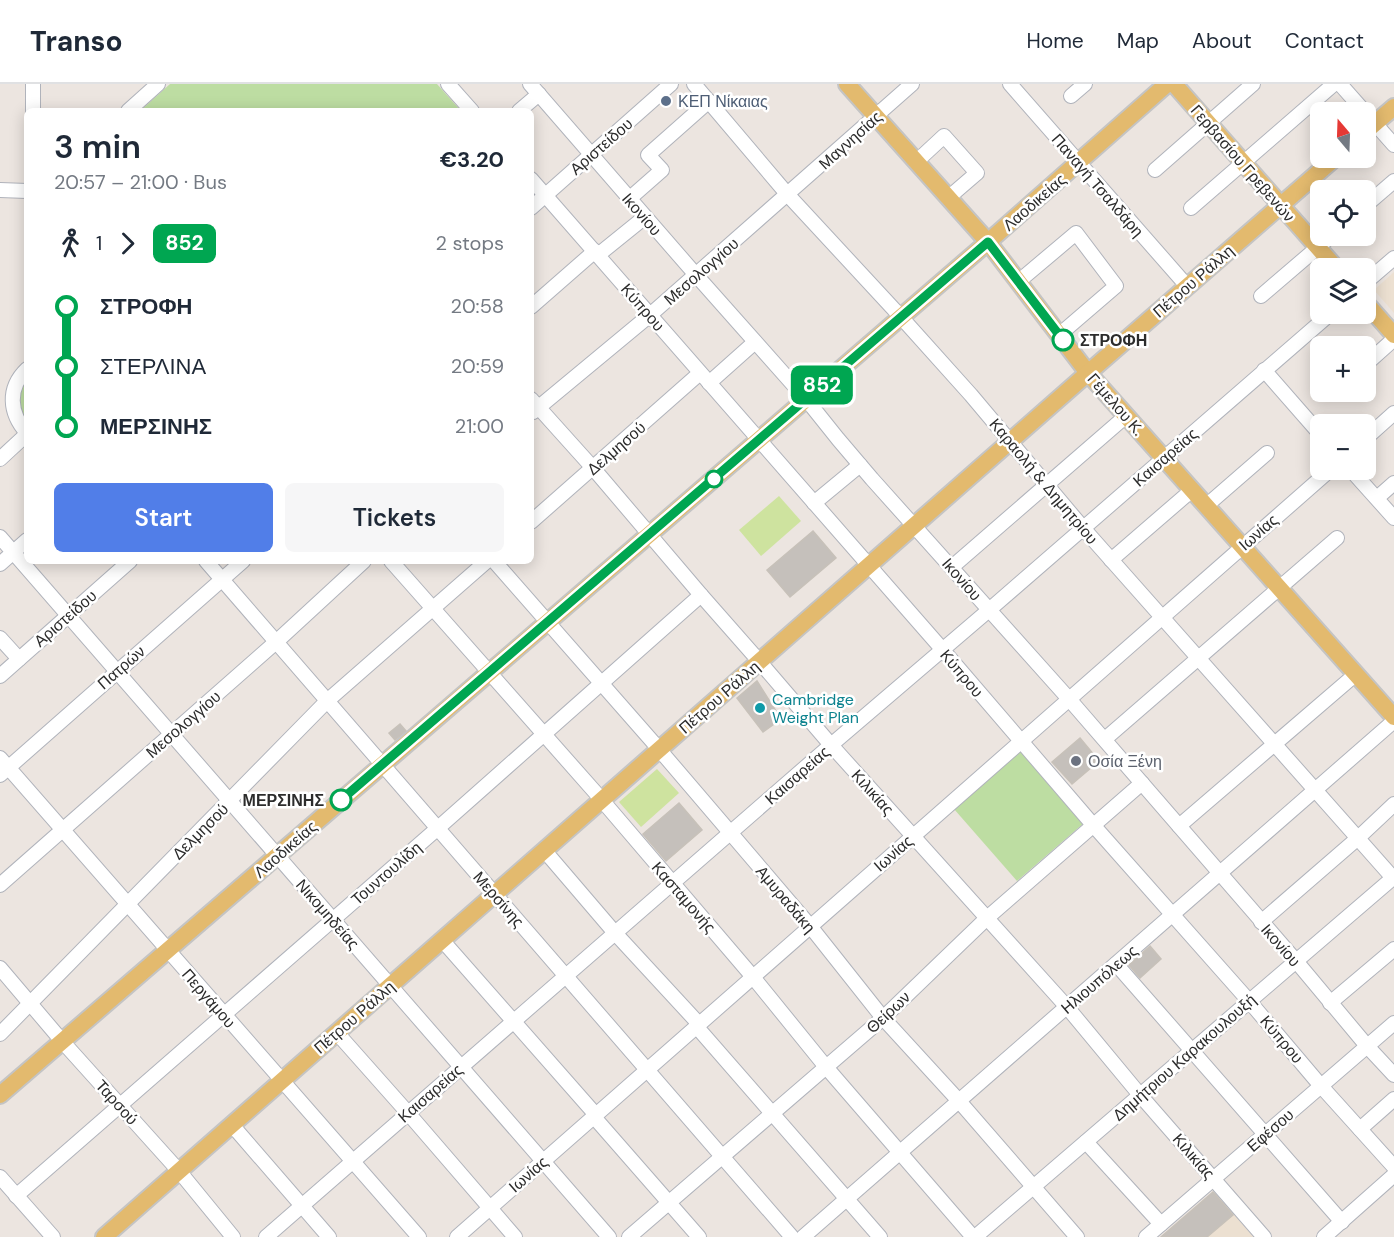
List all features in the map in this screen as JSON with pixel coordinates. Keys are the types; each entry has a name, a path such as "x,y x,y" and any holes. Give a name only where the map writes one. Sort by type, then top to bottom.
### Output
{"main road":[{"name":"Γέμελου Κ.","path":"847,84 988,242 1088,373 1394,719"},
{"name":"Λαοδικείας","path":"0,1095 988,242 1167,84"},
{"name":"Γερβασίου Γρεβενών","path":"1174,84 1327,258"},
{"path":"1376,123 1394,107"},
{"name":"Πέτρου Ράλλη","path":"104,1237 1323,168"},
{"path":"1376,315 1394,337"}],"street":[{"path":"33,84 33,108"},
{"path":"131,108 158,84"},
{"path":"448,84 469,108"},
{"name":"Αριστείδου","path":"534,205 671,84"},
{"name":"Καραολή & Δημητρίου","path":"694,84 788,195 971,395 1111,560 1394,878"},
{"name":"Μαγνησίας","path":"788,195 912,84"},
{"name":"Παναγή Τσαλδάρη","path":"1010,84 1187,286"},
{"path":"1071,96 1084,84"},
{"path":"1155,170 1253,84"},
{"path":"1191,208 1334,84"},
{"path":"1340,84 1352,102"},
{"path":"521,108 534,89"},
{"name":"Ικονίου","path":"534,89 806,399 860,465 1105,739 1366,1046 1394,1075"},
{"path":"629,199 662,170 648,155 709,101"},
{"path":"1376,132 1394,145"},
{"path":"916,162 944,136 977,173 948,198"},
{"path":"1376,197 1394,181"},
{"name":"Κύπρου","path":"534,182 1394,1167"},
{"path":"0,190 24,191"},
{"name":"Μεσολογγίου","path":"534,406 650,315 788,195"},
{"path":"534,305 596,253 645,217"},
{"path":"1018,282 1076,233 1116,286 1059,335"},
{"path":"1261,296 1317,247"},
{"path":"1376,274 1394,258"},
{"name":"Καισαρείας","path":"266,1237 1318,324"},
{"path":"1376,354 1394,337"},
{"name":"Δελμησού","path":"534,519 592,468 704,378 755,342"},
{"path":"1264,370 1310,423"},
{"path":"24,373 17,382 7,406 24,429"},
{"name":"Κιλικίας","path":"534,408 592,468 831,745 1067,1007 1140,1095 1264,1237"},
{"path":"1376,429 1394,413"},
{"path":"952,567 1126,416"},
{"path":"0,459 24,436"},
{"path":"1206,506 1267,453"},
{"path":"814,503 860,465"},
{"name":"Ιωνίας","path":"457,1237 1318,480"},
{"path":"1360,480 1394,518"},
{"path":"1377,498 1394,483"},
{"path":"1111,560 1192,490"},
{"name":"Νικομηδείας","path":"0,537 609,1237"},
{"path":"1105,739 1337,538"},
{"path":"0,564 24,543"},
{"name":"Αριστείδου","path":"0,676 127,564"},
{"name":"Μερσίνης","path":"209,564 792,1237"},
{"name":"Πατρών","path":"3,767 240,564"},
{"name":"Μεσολογγίου","path":"0,885 276,642 361,564"},
{"name":"Κασταμονής","path":"394,564 753,976 826,1067 974,1237"},
{"name":"Δελμησού","path":"0,1034 327,701 484,564"},
{"name":"Αμυραδάκη","path":"497,564 810,926 883,1018 959,1101 1077,1237"},
{"name":"Τουντουλίδη","path":"16,1196 701,595"},
{"path":"0,638 19,659"},
{"path":"1179,826 1356,674"},
{"name":"Ηλιουπόλεως","path":"803,1237 1394,719"},
{"name":"Περγάμου","path":"3,767 63,830 418,1237"},
{"name":"Θείρων","path":"629,1237 883,1018 987,918 1142,783"},
{"path":"1261,922 1394,804"},
{"path":"544,850 880,1237"},
{"name":"Δημήτριου Καρακουλουξή","path":"974,1237 1394,878"},
{"path":"442,940 699,1237"},
{"path":"1330,1003 1394,949"},
{"path":"1116,964 1342,1222"},
{"name":"Ταρσού","path":"0,968 179,1171 233,1237"},
{"name":"Εφέσου","path":"1146,1237 1394,1023"},
{"path":"337,1033 515,1237"},
{"path":"1360,1129 1394,1100"},
{"path":"232,1125 329,1237"},
{"path":"1086,1142 1161,1224"},
{"path":"1324,1237 1394,1175"},
{"path":"0,1178 53,1237"}],"shaded area":[{"path":"1394,272 1394,313 1376,292 1376,288"},
{"path":"1217,1189 1258,1237 1162,1237"}],"green space":[{"path":"170,84 437,84 458,108 143,108"},
{"path":"24,384 24,418 19,401"},
{"path":"779,496 801,521 761,556 739,530"},
{"path":"1021,751 1084,823 1017,881 954,809"},
{"path":"657,769 679,793 641,827 619,802"}],"building":[{"path":"813,531 836,558 790,597 767,570"},
{"name":"Cambridge Weight Plan","path":"757,681 781,719 763,732 737,698"},
{"path":"400,724 406,731 395,740 389,733"},
{"name":"Οσία Ξένη","path":"1080,738 1099,761 1072,784 1052,762"},
{"path":"679,803 702,830 666,861 643,834"},
{"path":"1150,946 1161,959 1140,978 1129,965"},
{"path":"1213,1192 1233,1215 1207,1237 1161,1237"}],"bus line":[{"name":"852","path":"341,800 988,242 1063,340"}],"place":[{"name":"ΚΕΠ Νίκαιας","path":"666,101"},
{"name":"ΣΤΡΟΦΗ","path":"1063,340"},
{"name":"Cambridge Weight Plan","path":"760,708"},
{"name":"Οσία Ξένη","path":"1076,761"},
{"name":"ΜΕΡΣΙΝΗΣ","path":"341,800"}]}
